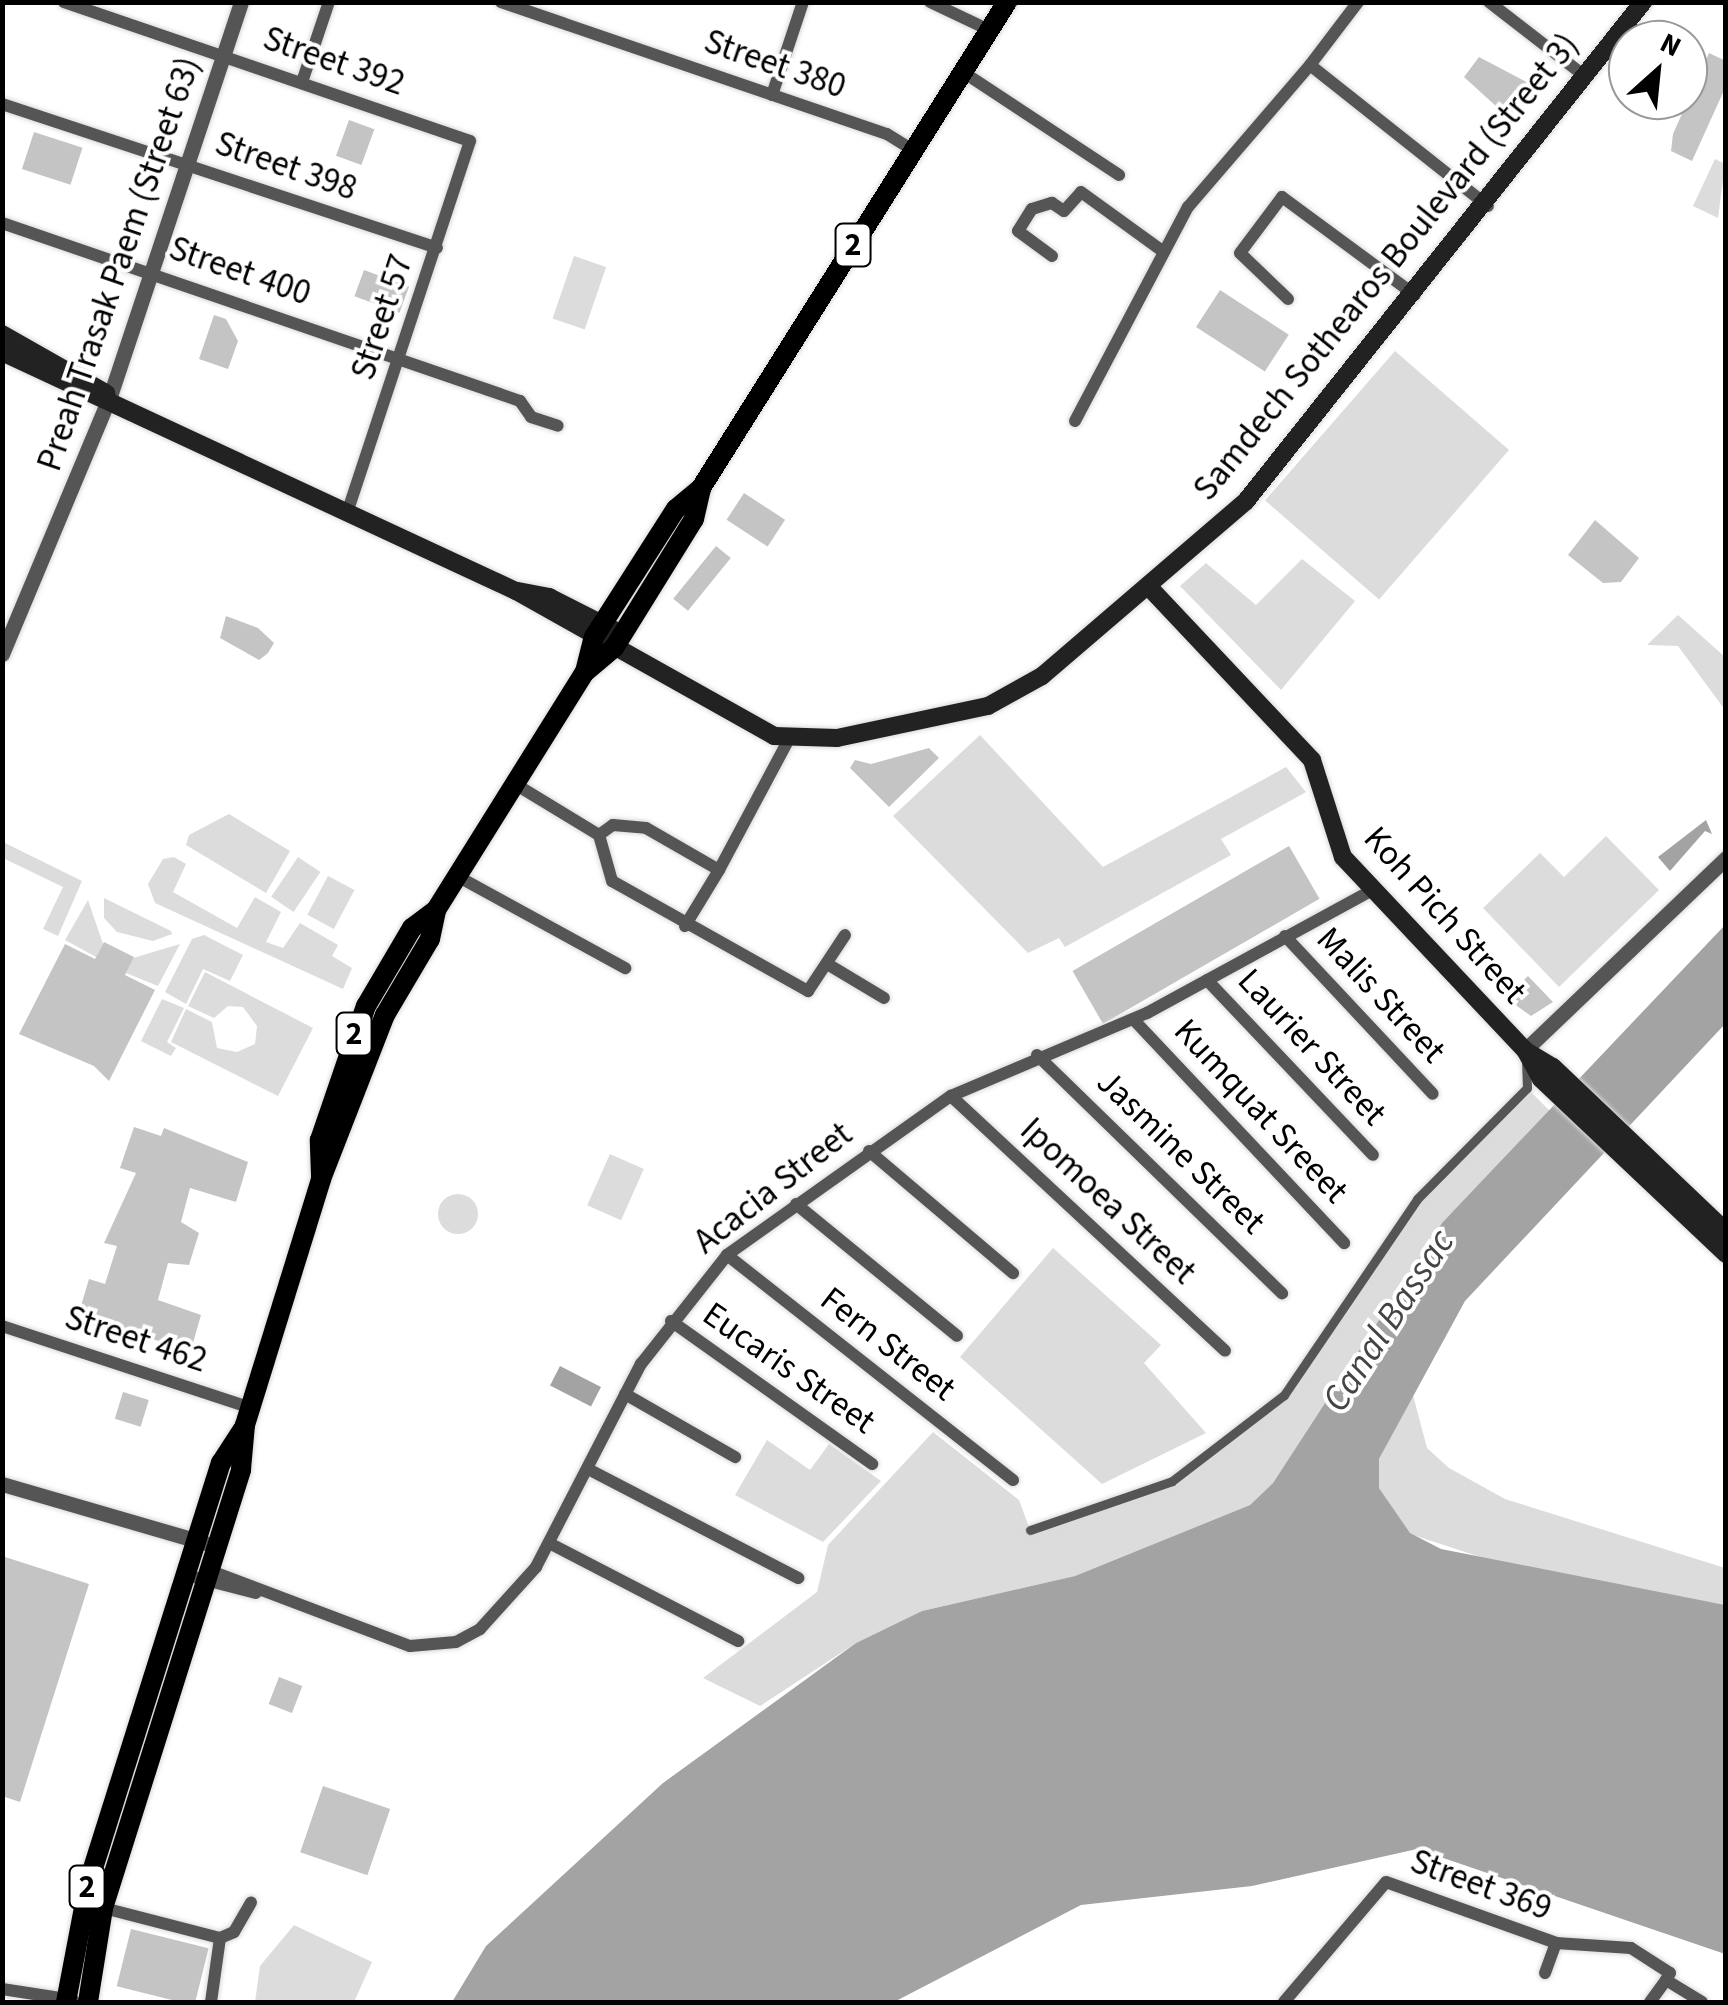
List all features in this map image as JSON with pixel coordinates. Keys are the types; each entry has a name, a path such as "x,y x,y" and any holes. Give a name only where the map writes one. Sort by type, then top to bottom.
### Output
{"main road":[{"name":"2","path":"76,2002 93,1905 206,1544 221,1462 248,1417 321,1179 320,1140 366,1006 412,928 436,910 458,876 608,636 676,509 701,488 1007,2"},
{"name":"Samdech Sothearos Boulevard (Street 3)","path":"788,741 838,738 1006,700 1148,586 1246,501 1488,206 1642,2"},
{"path":"2,334 84,373 110,396"},
{"path":"2,352 110,396 608,636 788,741"},
{"name":"Koh Pich Street","path":"1148,586 1312,760 1334,842 1368,884 1726,1254"},
{"name":"Koh Pich Street","path":"1639,1162 1726,1232"}],"street":[{"name":"Street 392","path":"64,2 470,141"},
{"name":"Preah Trasak Paem (Street 63)","path":"2,654 110,396 241,2"},
{"path":"302,82 328,2"},
{"name":"Street 380","path":"501,2 772,95 914,151"},
{"path":"772,95 803,2"},
{"path":"930,2 990,30"},
{"path":"1075,421 1188,207 1310,65 1358,2"},
{"path":"1488,2 1586,76"},
{"path":"1310,65 1488,206"},
{"path":"963,72 1119,175"},
{"name":"Street 398","path":"2,104 436,248"},
{"name":"Street 57","path":"348,510 470,141"},
{"path":"1052,256 1018,231 1032,209 1052,203 1064,211 1080,192 1164,252"},
{"path":"1288,299 1240,253 1282,197 1415,295"},
{"name":"Street 400","path":"2,223 520,400 531,416 558,426"},
{"path":"686,926 788,741"},
{"path":"515,784 598,835 612,881 686,926 808,991 845,935"},
{"path":"598,835 613,826 646,828 719,870"},
{"path":"1030,1530 1129,1500 1221,1450 1284,1395 1332,1331 1417,1199 1527,1088 1526,1050 1726,858"},
{"path":"458,876 625,968"},
{"name":"Acacia Street","path":"197,1573 389,1640 431,1647 456,1642 501,1612 551,1544 625,1394 671,1321 727,1255 951,1096 1037,1055 1133,1019 1347,902 1368,884"},
{"name":"Malis Street","path":"1285,936 1433,1094"},
{"path":"828,965 884,998"},
{"name":"Laurier Street","path":"1208,980 1373,1155"},
{"name":"Kumquat Sreeet","path":"1133,1019 1344,1243"},
{"name":"Jasmine Street","path":"1037,1055 1282,1293"},
{"name":"Ipomoea Street","path":"951,1096 1225,1351"},
{"path":"869,1151 1013,1273"},
{"path":"796,1204 957,1336"},
{"name":"Fern Street","path":"727,1255 1013,1480"},
{"name":"Eucaris Street","path":"671,1321 872,1464"},
{"name":"Street 462","path":"2,1326 248,1417"},
{"path":"625,1394 734,1457"},
{"path":"588,1468 798,1578"},
{"path":"2,1484 206,1544"},
{"path":"551,1544 738,1642"},
{"name":"Street 369","path":"1284,2002 1386,1882 1556,1943 1631,1948 1670,1973 1666,1980"},
{"path":"93,1905 220,1938 234,1932 251,1903"},
{"path":"211,2002 220,1938"},
{"path":"1545,1973 1556,1943"},
{"path":"1650,2002 1666,1980 1702,2002"},
{"path":"2,1989 76,2002"}],"shaded area":[{"path":"1715,159 1725,164 1718,218 1693,206"},
{"path":"574,256 606,267 585,329 553,318"},
{"path":"1395,351 1509,450 1379,599 1265,500"},
{"path":"1302,559 1355,601 1281,690 1180,586 1206,563 1256,605"},
{"path":"1678,615 1725,657 1725,710 1678,646 1647,645"},
{"path":"980,735 1103,867 1286,767 1306,792 1221,839 1231,855 1065,947 1059,938 1028,953 893,816"},
{"path":"229,814 290,851 266,893 186,845 189,835"},
{"path":"1606,836 1659,890 1559,987 1483,908 1540,853 1564,877"},
{"path":"3,842 82,881 58,936 43,929 63,887 3,858"},
{"path":"174,857 186,864 173,892 237,928 255,897 281,912 266,942 283,948 300,923 338,945 332,956 352,968 343,989 155,903 148,884 163,859"},
{"path":"298,857 320,872 294,912 271,897"},
{"path":"328,876 354,890 334,929 307,915"},
{"path":"104,898 172,934 153,941 117,932 104,918"},
{"path":"88,900 103,944 96,957 65,940"},
{"path":"204,935 243,955 230,981 203,969 186,1004 165,992 192,939"},
{"path":"180,944 158,986 126,973 133,958"},
{"path":"205,972 313,1028 278,1096 171,1042 186,1009 212,1022 217,1048 237,1052 255,1044 257,1026 243,1007 228,1006 214,1018 188,1006"},
{"path":"162,999 184,1008 167,1042 176,1048 171,1056 141,1041"},
{"path":"1527,1088 1551,1112 1442,1223 1273,1483 1250,1505 1075,1576 922,1611 856,1643 760,1706 703,1678 817,1592 828,1545 933,1432 1019,1500 1030,1530 1172,1481 1221,1450 1284,1395 1417,1199"},
{"path":"610,1154 644,1169 621,1220 587,1205"},
{"path":"458,1194 472,1200 478,1214 472,1228 458,1234 444,1228 438,1214 444,1200"},
{"path":"1053,1248 1161,1345 1144,1363 1206,1433 1102,1484 960,1357"},
{"path":"1413,1395 1427,1448 1449,1468 1505,1499 1725,1568 1725,1605 1508,1566 1410,1534 1379,1488 1379,1459"},
{"path":"767,1440 810,1470 829,1444 881,1481 823,1542 735,1495"},
{"path":"294,1925 372,1962 354,2002 255,2002 260,1966"}],"water":[{"path":"1706,820 1712,834 1705,831 1670,871 1658,857"},
{"name":"Canal Bassac","path":"1725,925 1725,1024 1465,1301 1379,1459 1379,1488 1410,1533 1441,1549 1725,1605 1725,1954 1417,1849 1252,1886 1081,1905 894,2002 452,2002 486,1946 663,1783 856,1643 922,1611 1075,1576 1250,1505 1273,1483 1442,1223"},
{"path":"560,1366 601,1387 591,1406 550,1386"}],"building":[{"path":"1708,55 1726,61 1726,86 1692,161 1671,151 1673,134 1679,120 1708,120"},
{"path":"1479,57 1532,85 1509,118 1464,77"},
{"path":"349,120 374,129 361,165 336,156"},
{"path":"34,132 83,148 70,185 22,169"},
{"path":"364,270 409,286 400,313 354,296"},
{"path":"1220,290 1289,335 1265,372 1196,327"},
{"path":"214,315 226,319 238,341 228,369 199,359"},
{"path":"744,493 785,520 768,547 727,520"},
{"path":"1595,520 1639,558 1621,582 1603,583 1568,555"},
{"path":"716,546 731,558 688,611 673,599"},
{"path":"226,616 258,628 274,643 268,653 259,660 220,638"},
{"path":"929,748 939,758 889,807 850,768 855,760 871,764"},
{"path":"1289,846 1320,899 1103,1024 1072,971"},
{"path":"104,942 134,957 125,975 155,990 109,1081 94,1066 19,1034 65,944 95,959"},
{"path":"1528,976 1553,1002 1531,1016 1506,998"},
{"path":"134,1127 161,1136 164,1128 248,1162 236,1202 190,1188 181,1222 199,1233 189,1265 168,1263 158,1300 201,1315 191,1350 148,1338 145,1346 77,1319 89,1279 105,1284 117,1246 104,1243 136,1173 120,1168"},
{"path":"123,1392 149,1400 141,1427 115,1419"},
{"path":"2,1556 89,1584 20,1802 2,1796"},
{"path":"279,1677 302,1686 292,1713 269,1704"},
{"path":"323,1786 390,1809 367,1875 300,1852"},
{"path":"131,1929 209,1948 195,2002 180,2002 117,1986"}]}
